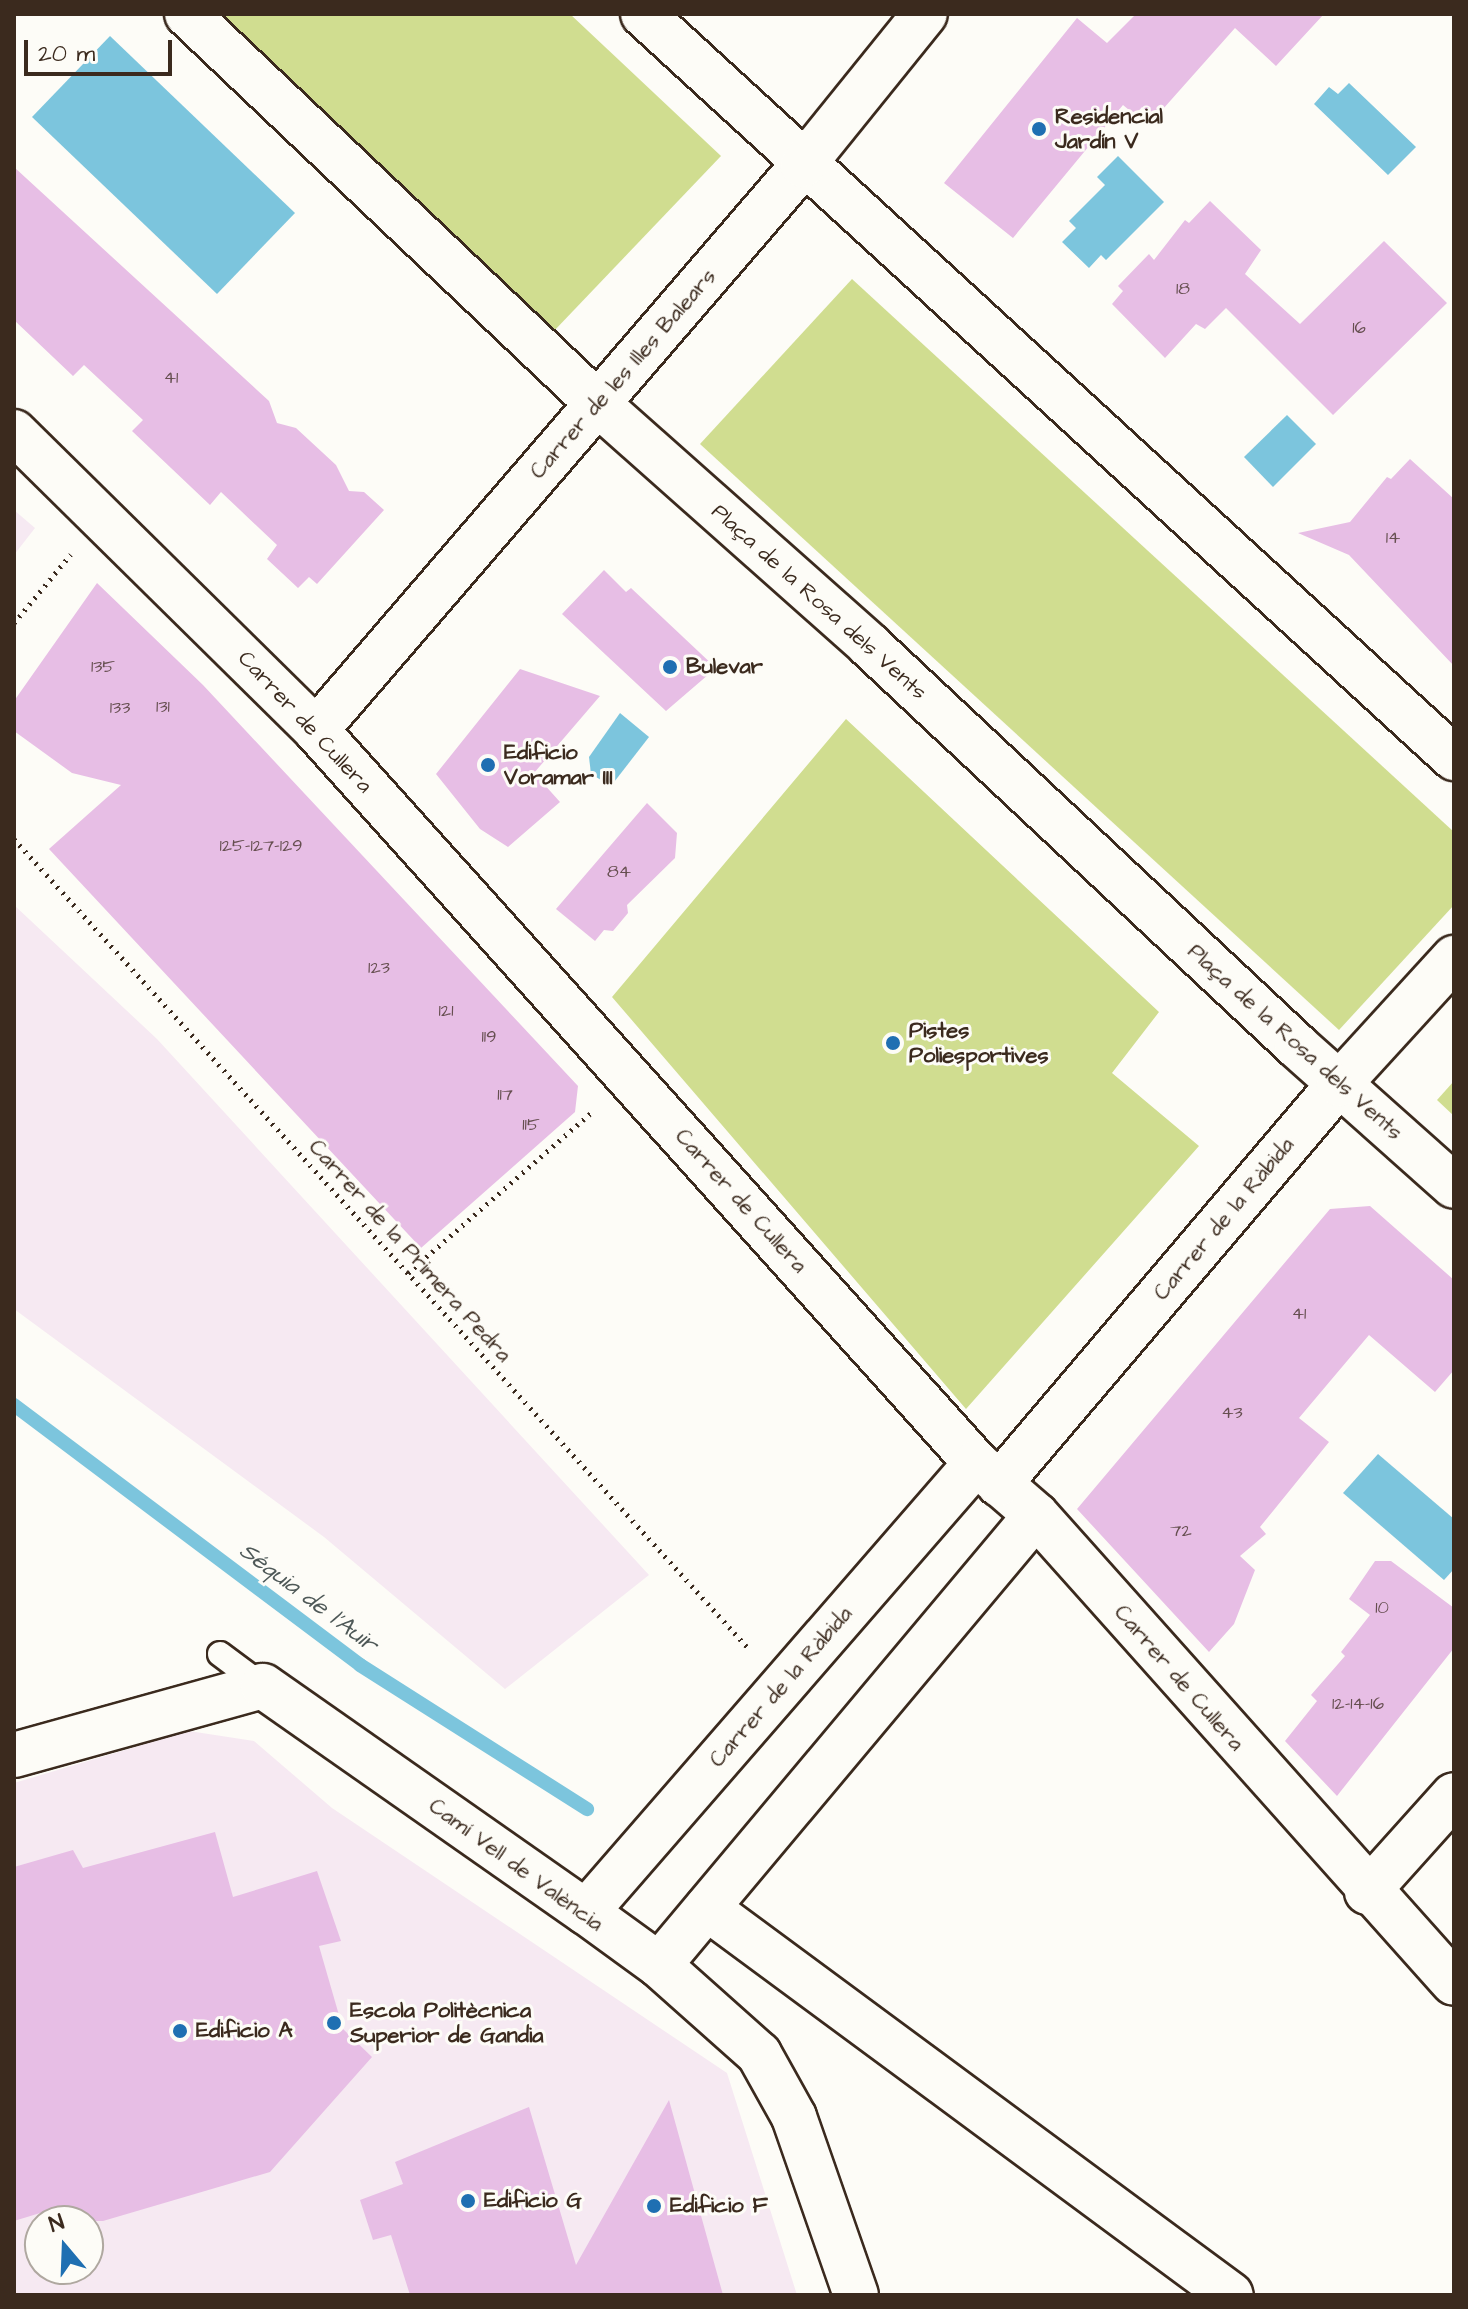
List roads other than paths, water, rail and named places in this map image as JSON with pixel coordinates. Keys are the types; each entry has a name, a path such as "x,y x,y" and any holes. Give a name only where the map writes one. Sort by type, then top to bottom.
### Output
{"street":[{"name":"Plaça de la Rosa dels Vents","path":"187,14 598,404 869,645 1339,1084 1454,1186"},
{"path":"643,14 803,165 1454,758"},
{"name":"Carrer de les Illes Balears","path":"316,730 803,165 925,14"},
{"name":"Carrer de Cullera","path":"14,432 316,730 988,1473 1036,1515 1367,1892 1454,1983"},
{"name":"Carrer de la Ràbida","path":"586,1912 782,1685 988,1473 1454,958"},
{"path":"659,1965 1036,1515"},
{"path":"14,1755 263,1686"},
{"name":"Camí Vell de València","path":"263,1686 659,1965 759,2054 794,2117 856,2295"},
{"path":"1367,1892 1454,1795"},
{"path":"707,1908 1231,2295"}],"lane":[{"path":"220,1654 263,1686"}],"water":[{"path":"110,36 295,213 217,294 32,117"},
{"path":"1349,83 1416,147 1388,175 1314,104 1329,87 1338,94"},
{"path":"1118,156 1164,202 1106,260 1101,255 1089,268 1062,242 1076,228 1069,221 1105,185 1097,177"},
{"path":"1287,415 1316,444 1273,487 1244,457"},
{"path":"620,713 649,737 611,786 591,774 589,757"},
{"path":"1378,1454 1454,1519 1454,1569 1444,1580 1343,1493"}],"waterway":[{"name":"Séquia de l'Auir","path":"14,1405 360,1665 587,1809"}],"place":[{"name":"Residencial Jardín V","path":"1039,129"},
{"name":"Bulevar","path":"670,667"},
{"name":"Edificio Voramar III","path":"488,765"},
{"name":"Pistes Poliesportives","path":"893,1043"},
{"name":"Escola Politècnica Superior de Gandia","path":"334,2023"},
{"name":"Edificio A","path":"180,2031"},
{"name":"Edificio G","path":"468,2201"},
{"name":"Edificio F","path":"654,2206"}]}
